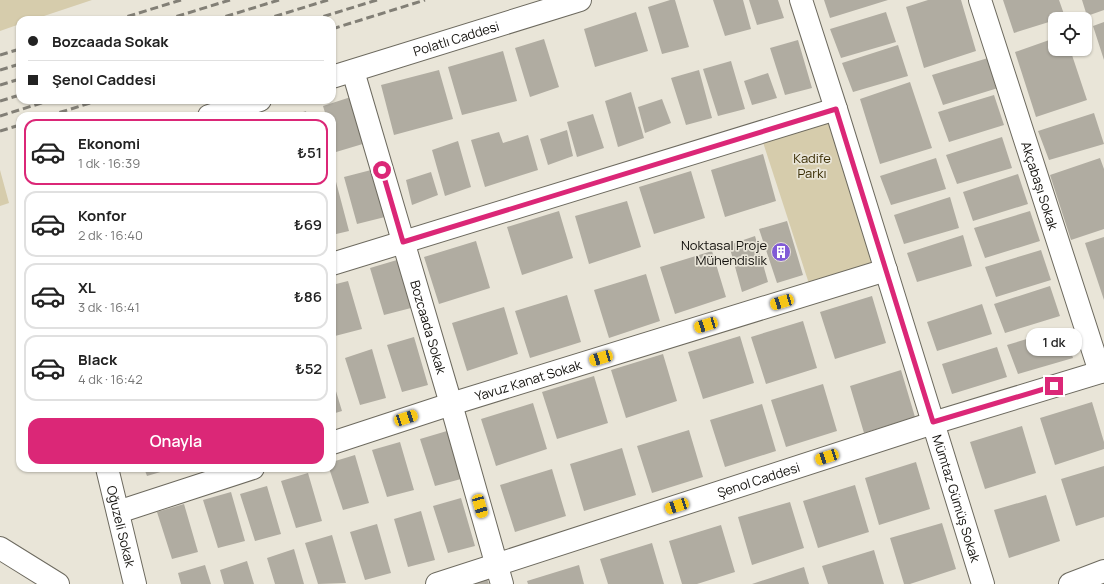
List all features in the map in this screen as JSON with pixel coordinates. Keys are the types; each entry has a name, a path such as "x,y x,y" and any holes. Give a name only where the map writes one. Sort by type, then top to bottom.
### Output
{"street":[{"name":"Polatlı Caddesi","path":"336,76 580,0"},
{"name":"Mümtaz Gümüş Sokak","path":"801,0 983,584"},
{"name":"Akçabaşı Sokak","path":"980,0 1102,371"},
{"name":"Bozcaada Sokak","path":"353,71 451,404 499,574"},
{"path":"222,112 247,104"},
{"path":"336,263 836,109"},
{"name":"Yavuz Kanat Sokak","path":"336,442 451,404 886,270"},
{"name":"Şenol Caddesi","path":"437,584 499,574 933,422 1102,371"},
{"name":"Oğuzeli Sokak","path":"108,472 135,584"},
{"path":"118,512 241,472"},
{"path":"0,548 58,584"},
{"path":"1070,584 1104,572"}],"green space":[{"path":"0,0 92,0 44,16 16,16 16,25 0,31"},
{"name":"Kadife Parkı","path":"836,109 886,270 812,293 760,133"},
{"path":"0,170 9,203 0,206"}],"building":[{"path":"670,0 675,0 689,47 662,54 648,7"},
{"path":"713,0 743,0 751,29 725,36"},
{"path":"749,0 778,0 784,18 757,25"},
{"path":"824,0 888,0 830,18"},
{"path":"928,0 961,0 976,51 924,68 906,7"},
{"path":"1003,0 1059,0 1063,12 1048,12 1048,22 1014,33"},
{"path":"1082,0 1104,0 1104,10 1092,14 1092,12 1086,12"},
{"path":"636,12 648,51 595,67 584,29"},
{"path":"886,12 896,42 841,58 830,29"},
{"path":"1104,22 1104,60 1093,26"},
{"path":"544,39 559,87 530,97 515,48"},
{"path":"798,40 812,88 785,95 770,48"},
{"path":"1048,40 1048,56 1072,56 1087,100 1036,117 1015,52"},
{"path":"898,45 908,76 853,92 842,63"},
{"path":"503,51 517,101 462,115 448,67"},
{"path":"988,58 998,88 943,105 932,75"},
{"path":"731,61 745,109 718,116 703,69"},
{"path":"439,70 453,119 394,135 381,85"},
{"path":"699,70 712,118 686,125 671,78"},
{"path":"768,73 777,98 752,105 744,81"},
{"path":"910,82 932,148 880,164 860,99"},
{"path":"631,92 644,138 618,147 605,101"},
{"path":"994,95 1004,125 949,142 938,112"},
{"path":"354,96 366,143 336,152 336,112 325,112 323,106 336,104 336,102"},
{"path":"662,99 671,123 645,133 638,107"},
{"path":"1094,113 1104,144 1049,160 1038,131"},
{"path":"593,114 604,148 577,157 567,122"},
{"path":"567,130 573,156 548,165 540,139"},
{"path":"499,132 503,143 528,135 538,170 485,187 471,140"},
{"path":"1002,137 1012,168 957,184 946,155"},
{"path":"458,141 471,187 445,196 432,150"},
{"path":"763,154 776,201 725,217 711,170"},
{"path":"936,158 946,189 891,205 880,176"},
{"path":"1100,158 1104,169 1104,229 1071,240 1050,175"},
{"path":"375,169 389,216 357,224 344,177"},
{"path":"691,171 705,218 654,234 639,187"},
{"path":"431,172 438,195 412,205 406,180"},
{"path":"1018,174 1028,204 973,221 963,192"},
{"path":"336,182 349,231 336,234"},
{"path":"950,197 959,228 904,244 894,215"},
{"path":"627,201 641,247 589,264 575,216"},
{"path":"559,211 573,258 522,275 507,227"},
{"path":"1030,211 1040,241 985,258 974,228"},
{"name":"Noktasal Proje Mühendislik","path":"787,221 803,275 777,283 759,229"},
{"path":"963,235 972,266 917,282 907,253"},
{"path":"755,236 768,282 742,292 729,245"},
{"path":"1104,237 1104,300 1085,243"},
{"path":"476,241 490,288 439,304 424,257"},
{"path":"1041,250 1051,280 996,297 985,267"},
{"path":"712,251 726,297 675,314 660,267"},
{"path":"397,260 411,308 384,315 370,268"},
{"path":"646,274 660,321 609,338 594,290"},
{"path":"348,281 362,329 336,336 336,284"},
{"path":"1050,286 1060,316 1005,333 994,304"},
{"path":"567,295 581,342 530,358 515,311"},
{"path":"872,296 886,343 835,359 820,312"},
{"path":"982,304 992,334 937,351 927,322"},
{"path":"504,307 518,354 467,371 452,323"},
{"path":"803,321 817,368 766,384 751,337"},
{"path":"1063,328 1073,358 1018,374 1007,345"},
{"path":"740,336 754,383 703,399 688,352"},
{"path":"414,337 428,385 402,392 387,345"},
{"path":"997,347 1007,377 952,394 942,364"},
{"path":"372,349 386,398 360,405 345,358"},
{"path":"663,354 677,401 626,418 611,370"},
{"path":"901,370 915,417 864,433 850,386"},
{"path":"594,376 608,423 557,439 542,392"},
{"path":"823,384 837,431 786,447 771,400"},
{"path":"336,391 342,411 336,413"},
{"path":"1092,402 1104,442 1104,449 1055,465 1040,418"},
{"path":"533,403 547,449 496,466 481,419"},
{"path":"762,404 776,451 725,467 710,420"},
{"path":"1022,426 1036,473 985,489 970,442"},
{"path":"689,430 703,477 652,493 637,446"},
{"path":"447,431 461,479 435,486 420,439"},
{"path":"400,442 414,490 387,497 372,450"},
{"path":"622,448 636,495 584,511 570,464"},
{"path":"355,455 369,503 343,510 330,472 336,472 336,461"},
{"path":"916,462 930,509 879,525 865,478"},
{"path":"1104,466 1104,517 1076,526 1061,479"},
{"path":"552,469 566,516 515,532 500,485"},
{"path":"146,472 160,472 147,476"},
{"path":"308,473 322,521 296,528 281,481"},
{"path":"855,485 869,532 818,548 803,501"},
{"path":"267,486 281,534 255,541 240,494"},
{"path":"231,492 245,541 218,548 203,500"},
{"path":"1046,495 1060,541 1009,558 994,510"},
{"path":"461,498 475,546 448,553 433,506"},
{"path":"790,502 804,548 752,565 738,517"},
{"path":"184,504 198,552 172,559 157,512"},
{"path":"421,511 435,560 408,567 394,519"},
{"path":"942,523 956,569 910,584 904,584 890,538"},
{"path":"377,524 391,573 365,580 350,532"},
{"path":"721,525 735,572 697,584 682,584 669,541"},
{"path":"332,535 346,583 318,584 305,543"},
{"path":"652,543 664,584 608,584 600,559"},
{"path":"294,549 304,584 275,584 267,558"},
{"path":"874,550 884,584 828,584 822,566"},
{"path":"247,561 254,584 224,584 220,570"},
{"path":"205,565 211,584 181,584 178,573"},
{"path":"579,565 584,584 528,584 527,581"},
{"path":"804,567 809,584 752,584"},
{"path":"487,579 489,584 472,584"}],"railway":[{"path":"129,16 181,0"},
{"path":"178,16 230,0"},
{"path":"227,16 279,0"},
{"path":"276,16 328,0"},
{"path":"325,16 377,0"},
{"path":"336,28 425,0"},
{"path":"0,55 16,50"},
{"path":"0,70 16,65"},
{"path":"0,85 16,80"},
{"path":"0,101 16,96"},
{"path":"0,116 38,104"},
{"path":"61,112 87,104"},
{"path":"0,131 16,126"}],"place":[{"name":"Noktasal Proje Mühendislik","path":"781,252"}],"route":[{"path":"382,170 403,242 836,109 933,422 1054,386"}]}
